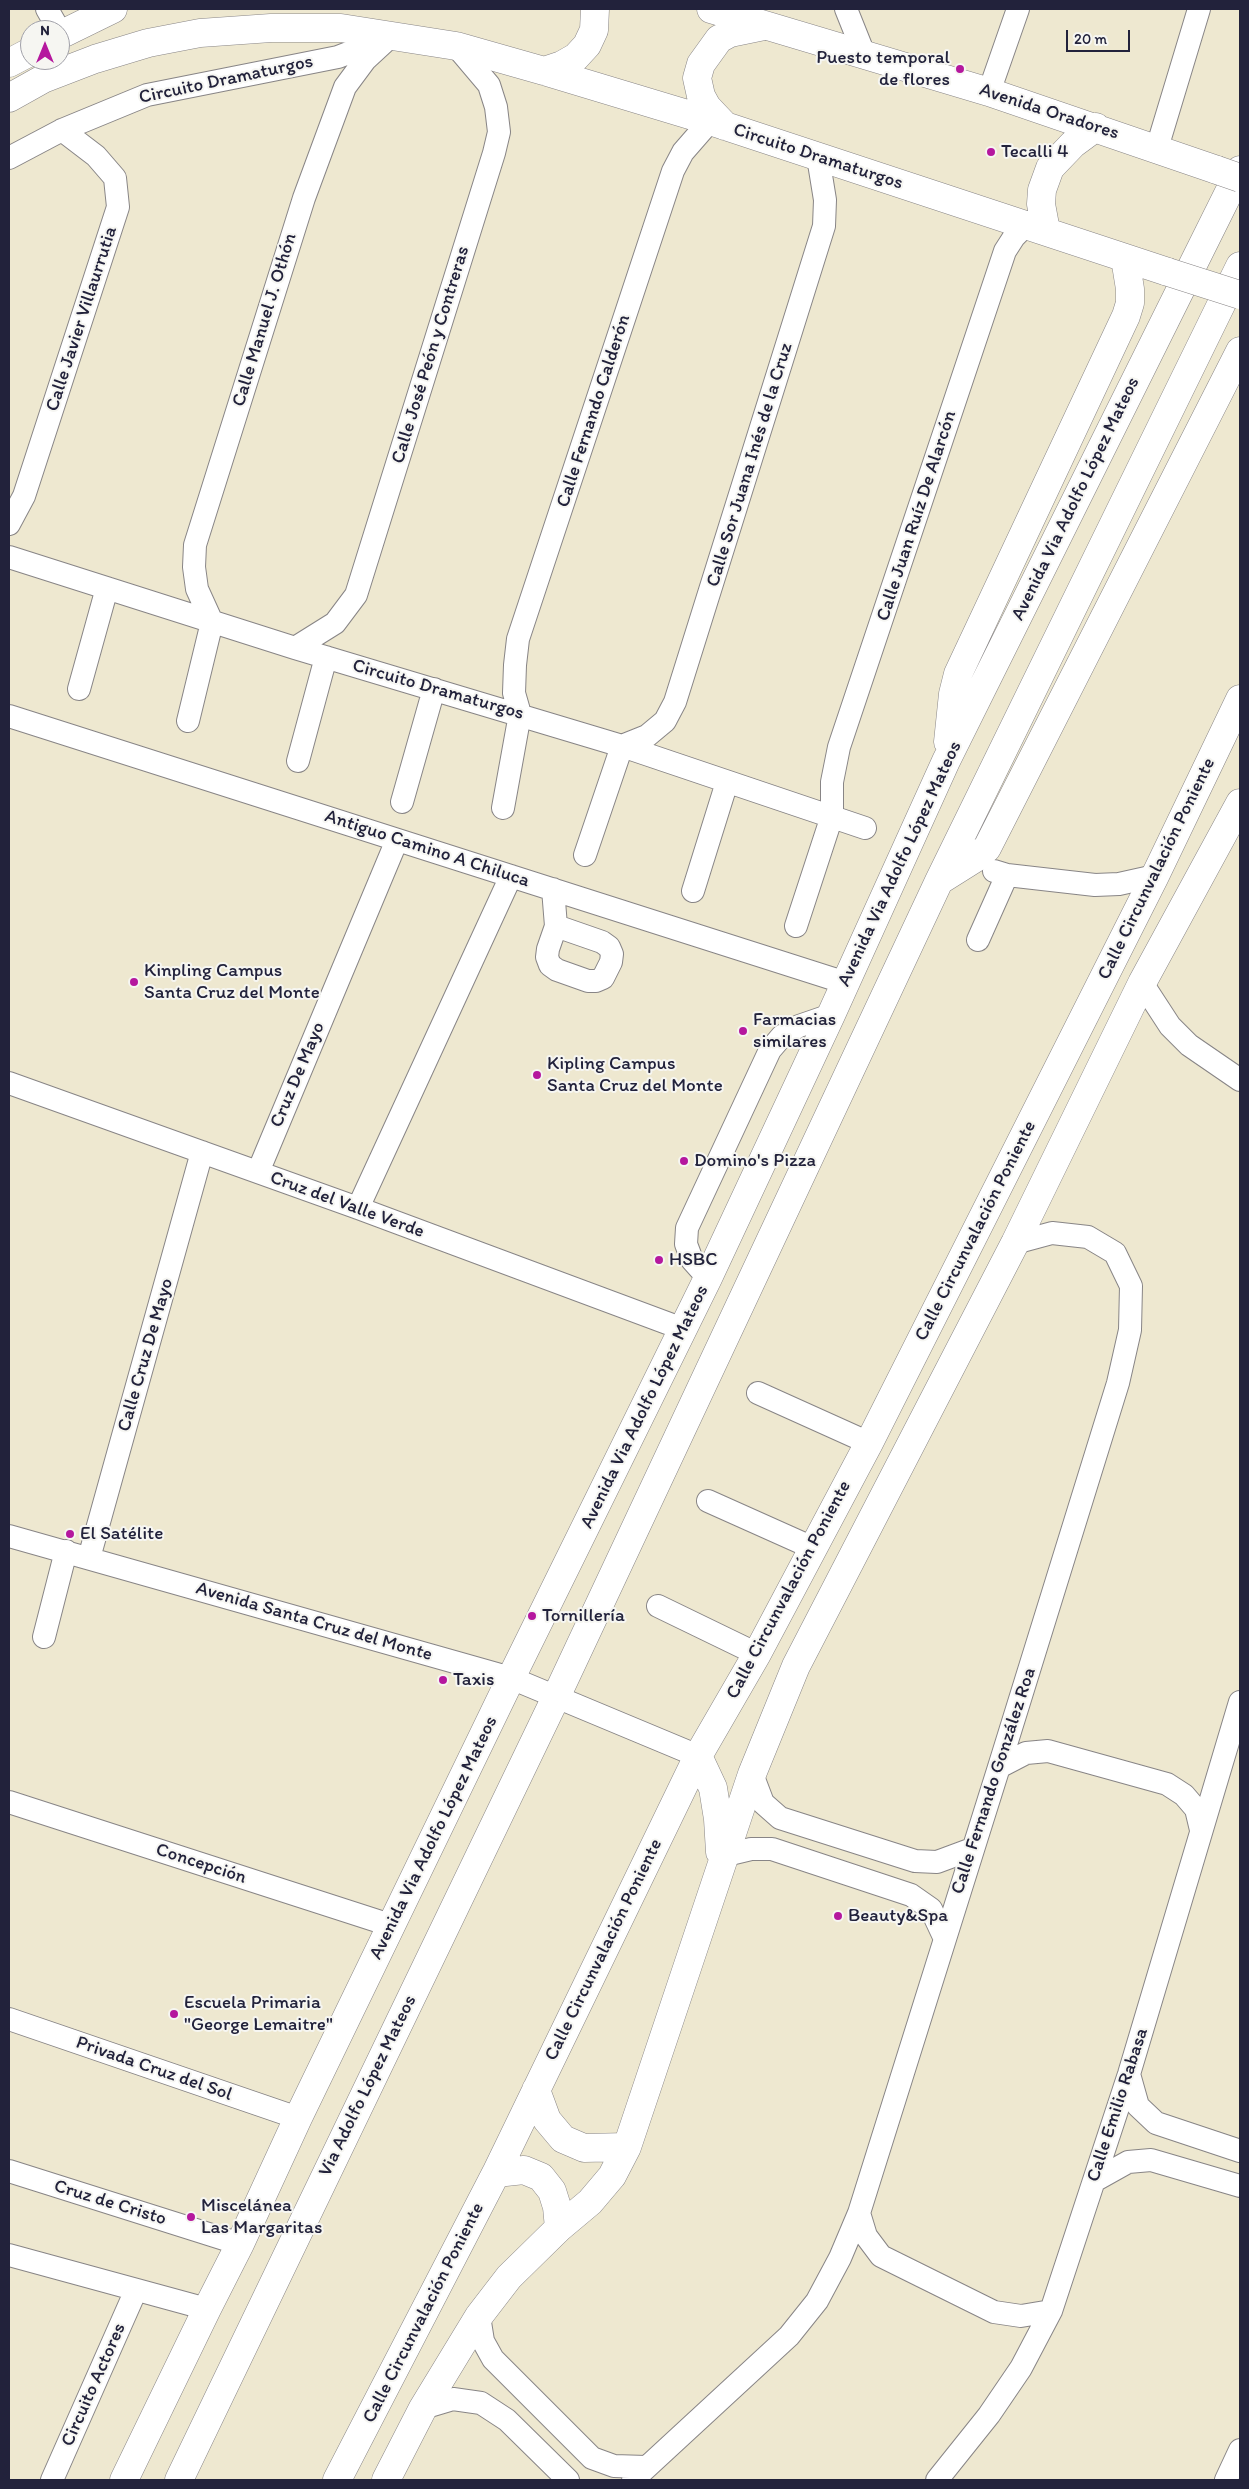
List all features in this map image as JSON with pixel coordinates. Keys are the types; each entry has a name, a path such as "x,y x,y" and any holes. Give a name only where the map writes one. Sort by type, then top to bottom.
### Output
{"main road":[{"path":"70,28 113,9"},
{"path":"286,9 315,28"},
{"path":"544,71 562,65 576,57 587,45 594,30 595,9"},
{"name":"Avenida Oradores","path":"711,9 989,92 1232,173"},
{"path":"717,124 701,96 697,78 701,64 719,39 742,29 768,26"},
{"name":"Circuito Dramaturgos","path":"9,98 43,79 95,59 148,43 200,33 341,28 456,46 717,124 1240,295"},
{"path":"1036,228 1042,190 1050,168 1072,144 1096,127"},
{"name":"Avenida Via Adolfo López Mateos","path":"124,2480 240,2244 298,2118 511,1678 708,1278 831,1016 946,761 1232,173"},
{"path":"946,761 953,694 958,674 1126,316 1130,303 1130,289 1125,258"},
{"path":"557,1695 939,881 1240,266"},
{"path":"939,881 974,859 987,848 1240,352"},
{"name":"Calle Circunvalación Poniente","path":"337,2480 496,2173 698,1756 757,1654 869,1443 1155,876 1240,699"},
{"name":"Calle Circunvalación Poniente","path":"386,2480 423,2408 479,2316 509,2277 559,2228 590,2202 612,2176 627,2147 752,1774 796,1666 1015,1243 1142,983 1231,837 1240,803"},
{"name":"Via Adolfo López Mateos","path":"179,2480 557,1695"},
{"path":"698,1756 713,1788 723,1863"},
{"path":"536,2090 546,2120 563,2139 584,2148 627,2147"},
{"path":"496,2173 524,2170 541,2177 552,2191 557,2207 559,2228"}],"street":[{"path":"47,9 53,20"},
{"path":"846,9 864,54"},
{"path":"989,92 1018,9"},
{"path":"1157,148 1199,9"},
{"name":"Circuito Dramaturgos","path":"9,158 62,130 147,95 338,56 391,36"},
{"name":"Calle Manuel J. Othón","path":"212,622 197,589 194,567 195,545 304,198 345,87 366,60 391,36"},
{"name":"Calle José Peón y Contreras","path":"295,648 335,623 356,595 494,153 499,132 496,107 489,85 456,46"},
{"name":"Calle Fernando Calderón","path":"520,714 514,693 518,639 673,171 682,152 717,124"},
{"name":"Calle Javier Villaurrutia","path":"9,524 24,496 118,207 115,178 96,156 62,130"},
{"name":"Calle Sor Juana Inés de la Cruz","path":"622,746 647,736 665,720 675,702 824,226 825,200 818,157"},
{"name":"Calle Juan Ruíz De Alarcón","path":"796,926 832,816 832,782 839,747 1005,251 1014,237 1036,228"},
{"name":"Circuito Dramaturgos","path":"9,557 295,648 622,746 865,828"},
{"path":"79,689 107,588"},
{"path":"188,721 212,622"},
{"path":"298,761 326,657"},
{"path":"402,802 434,689"},
{"path":"503,808 520,714"},
{"name":"Antiguo Camino A Chiluca","path":"9,716 846,983"},
{"path":"585,855 622,746"},
{"path":"693,891 727,782"},
{"name":"Cruz De Mayo","path":"258,1172 397,840"},
{"path":"978,940 1000,873 1095,885 1119,884 1155,876"},
{"path":"358,1208 512,876"},
{"path":"553,889 556,926"},
{"path":"1142,983 1170,1026 1190,1045 1240,1080"},
{"path":"708,1278 692,1260 686,1244 687,1228 770,1050 782,1036 798,1026 831,1016"},
{"name":"Cruz del Valle Verde","path":"9,1083 358,1208 683,1330"},
{"name":"Calle Cruz De Mayo","path":"89,1558 202,1152"},
{"name":"Calle Fernando González Roa","path":"640,2474 789,2336 817,2301 840,2258 859,2213 1118,1383 1130,1330 1131,1286 1115,1253 1088,1237 1052,1233 1015,1243"},
{"path":"758,1393 869,1443"},
{"path":"708,1501 813,1548"},
{"name":"Avenida Santa Cruz del Monte","path":"9,1536 511,1678 557,1695 698,1756"},
{"path":"44,1637 66,1551"},
{"path":"658,1606 757,1654"},
{"name":"Calle Emilio Rabasa","path":"937,2480 989,2415 1021,2368 1051,2311 1129,2074 1240,1702"},
{"path":"999,1767 1026,1753 1048,1751 1167,1784 1184,1795 1196,1810 1201,1830"},
{"path":"752,1774 763,1803 780,1818 915,1861 937,1862 972,1849"},
{"name":"Concepción","path":"9,1802 392,1926"},
{"path":"723,1863 751,1849 772,1849 912,1895 931,1909 944,1939"},
{"name":"Privada Cruz del Sol","path":"9,2019 298,2118"},
{"path":"1129,2074 1138,2106 1156,2123 1240,2150"},
{"path":"1094,2181 1128,2162 1151,2160 1240,2186"},
{"name":"Cruz de Cristo","path":"9,2172 240,2244"},
{"path":"859,2213 866,2236 881,2256 994,2312 1021,2316 1051,2311"},
{"path":"9,2255 207,2308"},
{"name":"Circuito Actores","path":"52,2480 136,2290"},
{"path":"479,2316 483,2341 493,2359 592,2458 640,2474"},
{"path":"423,2408 453,2399 481,2403 507,2420 568,2480"},
{"path":"1226,2480 1240,2450"}],"place":[{"name":"Puesto temporal de flores","path":"960,69"},
{"name":"Tecalli 4","path":"991,152"},
{"name":"Kinpling Campus Santa Cruz del Monte","path":"134,982"},
{"name":"Farmacias similares","path":"743,1031"},
{"name":"Kipling Campus Santa Cruz del Monte","path":"537,1075"},
{"name":"Domino's Pizza","path":"684,1161"},
{"name":"HSBC","path":"659,1260"},
{"name":"El Satélite","path":"70,1534"},
{"name":"Tornillería","path":"532,1616"},
{"name":"Taxis","path":"443,1680"},
{"name":"Beauty&Spa","path":"838,1916"},
{"name":"Escuela Primaria \"George Lemaitre\"","path":"174,2014"},
{"name":"Miscelánea Las Margaritas","path":"191,2217"}]}
